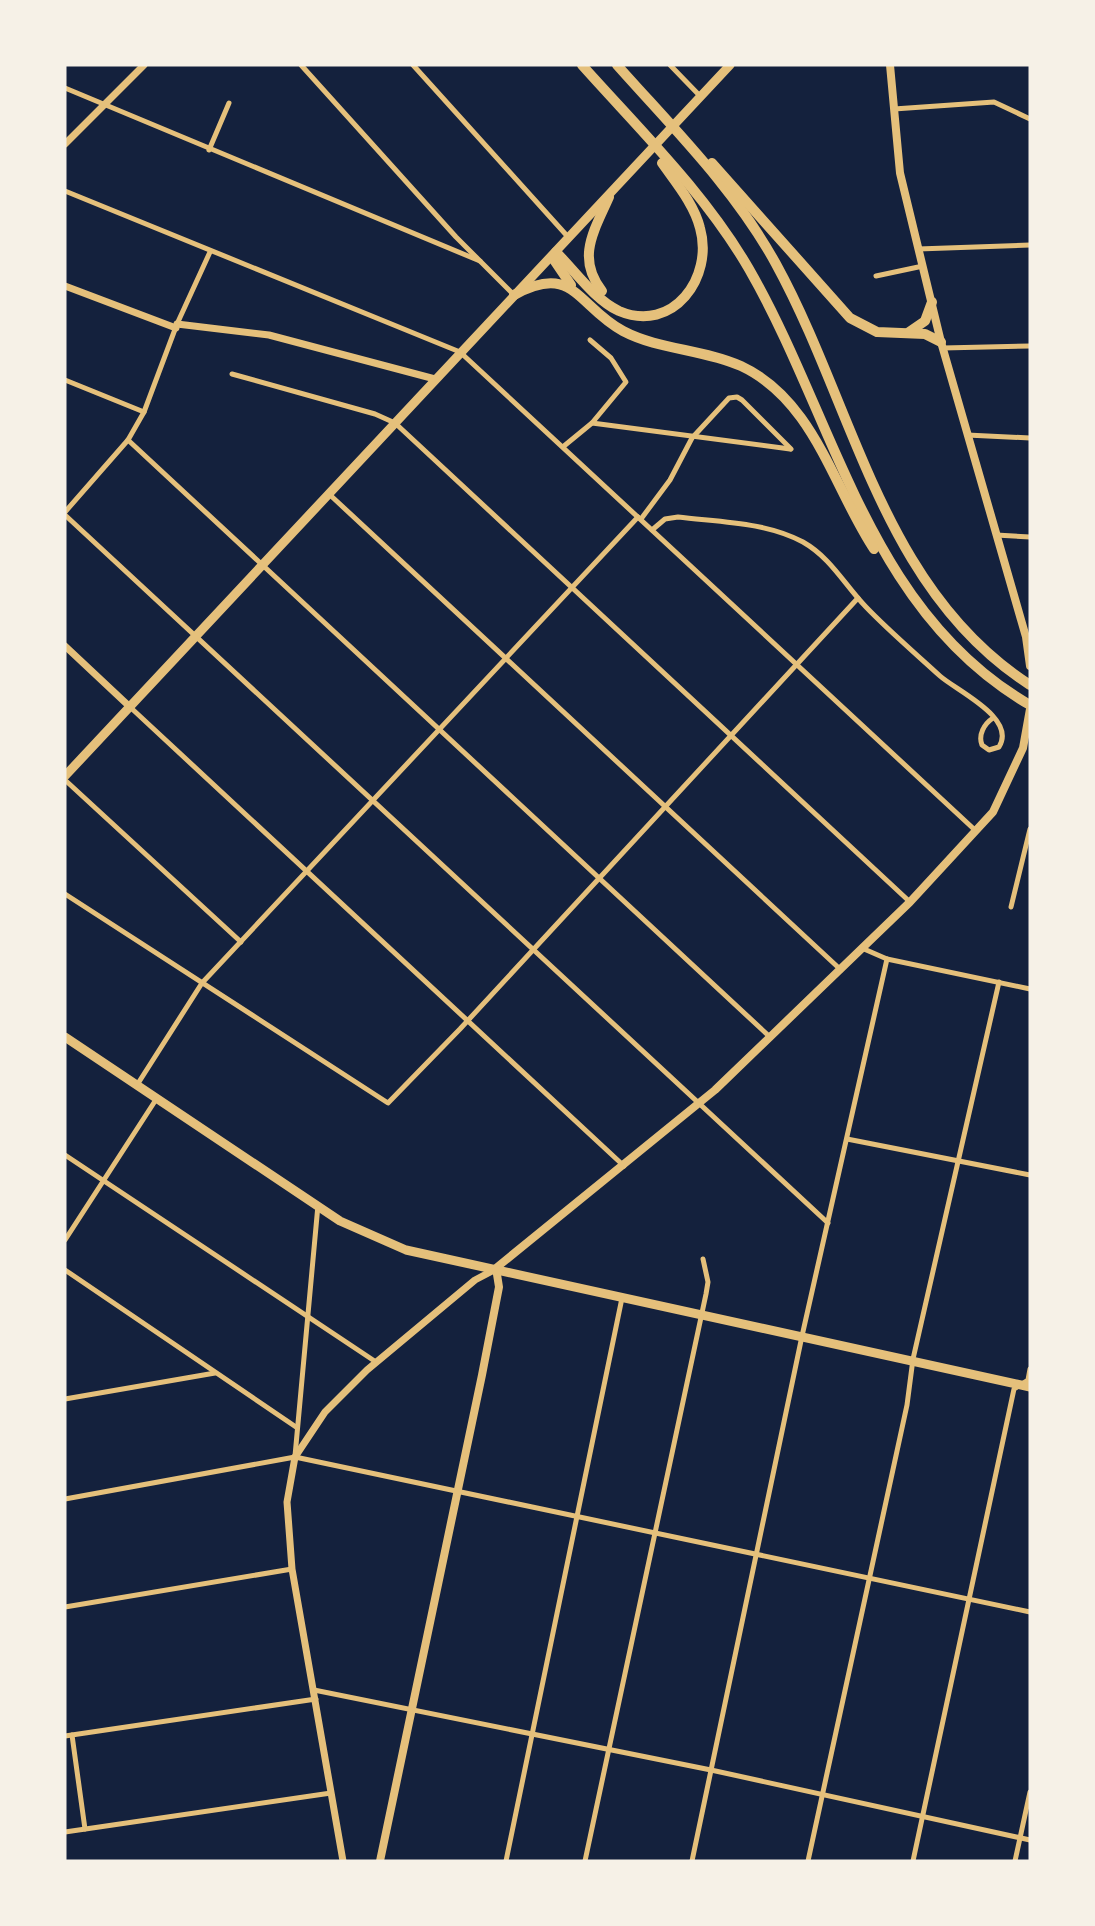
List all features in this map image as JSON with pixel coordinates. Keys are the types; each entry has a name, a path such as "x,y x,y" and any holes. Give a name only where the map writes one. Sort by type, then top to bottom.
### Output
{"highway":[{"path":"582,65 710,211 750,271 873,534 905,589"},
{"path":"617,65 741,208 779,271 876,491 916,570 965,632 1030,684"},
{"path":"554,254 610,306 632,315 664,312 683,300 700,271 703,248 701,229 690,204 631,120"},
{"path":"689,146 725,177 850,318 870,330 925,334 942,345"},
{"path":"609,197 589,244 587,261 593,278 603,293 632,315"},
{"path":"554,254 576,291"},
{"path":"514,295 548,282 564,284 623,331 731,362 778,391 804,422 867,537 935,628 969,662 1030,707"},
{"path":"898,334 922,325 929,316 932,302"}],"main road":[{"path":"65,778 730,65"},
{"path":"890,65 900,173 942,345 1028,637 1030,666"},
{"path":"496,1268 699,1103 911,902 976,831 1003,794 1023,748 1030,707"},
{"path":"65,1037 340,1221 388,1244 1026,1386"},
{"path":"380,1861 499,1287 496,1268"}],"street":[{"path":"65,144 144,65"},
{"path":"301,65 514,295"},
{"path":"413,65 569,238"},
{"path":"670,65 701,97"},
{"path":"65,88 481,261"},
{"path":"894,108 994,102 1007,105 1030,119"},
{"path":"209,150 229,103"},
{"path":"65,191 460,352 976,831"},
{"path":"918,249 1030,245"},
{"path":"211,252 176,326 144,412 128,440 65,513 828,1223"},
{"path":"876,276 923,266"},
{"path":"65,286 176,326 269,335 435,379"},
{"path":"564,446 592,423 624,387 626,379 611,358 590,340"},
{"path":"942,345 1030,346"},
{"path":"232,374 395,422 911,902"},
{"path":"65,380 144,412"},
{"path":"137,1085 202,983 571,586 639,518 670,480 692,438 729,398 737,397 791,449 692,438 592,423"},
{"path":"967,435 1030,438"},
{"path":"128,440 770,1037"},
{"path":"329,494 841,970"},
{"path":"652,530 665,519 678,517 775,531 820,554 858,598 950,685 980,702 993,718 1003,738 999,747 989,750 982,745 981,736 986,724 993,718"},
{"path":"996,535 1030,537"},
{"path":"65,894 384,1102 394,1100 858,598"},
{"path":"65,646 624,1166"},
{"path":"65,778 240,942"},
{"path":"1012,907 1030,829"},
{"path":"864,949 887,959 1030,989"},
{"path":"692,1861 802,1336 887,959"},
{"path":"808,1861 907,1405 913,1359 961,1161 999,982"},
{"path":"65,1240 157,1098"},
{"path":"848,1139 1030,1175"},
{"path":"65,1155 376,1362"},
{"path":"318,1205 287,1519 292,1569 343,1861"},
{"path":"585,1861 708,1282 703,1259"},
{"path":"295,1457 325,1412 376,1362 475,1279 496,1268"},
{"path":"65,1270 296,1427"},
{"path":"506,1861 622,1298"},
{"path":"913,1861 1014,1389 1026,1386 1030,1369"},
{"path":"65,1399 215,1373"},
{"path":"65,1499 295,1457 1030,1612"},
{"path":"65,1607 292,1569"},
{"path":"314,1690 531,1736 711,1770 1030,1840"},
{"path":"85,1829 68,1735 316,1699"},
{"path":"1016,1861 1030,1792"},
{"path":"65,1832 331,1793"}]}
